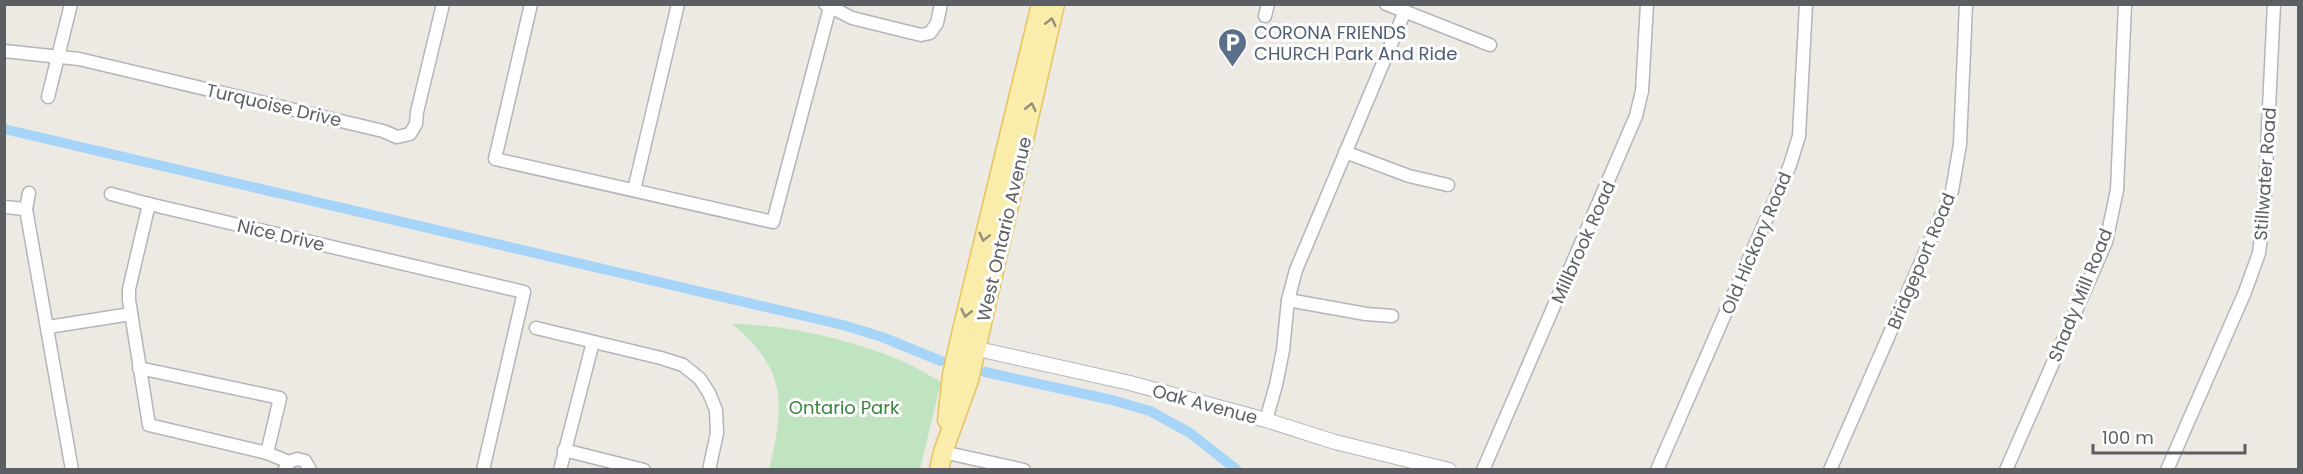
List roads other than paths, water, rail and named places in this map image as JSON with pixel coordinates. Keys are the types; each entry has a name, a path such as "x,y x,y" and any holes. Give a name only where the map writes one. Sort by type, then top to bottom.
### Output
{"main road":[{"name":"West Ontario Avenue","path":"941,461 958,345 1041,4"},
{"name":"West Ontario Avenue","path":"941,461 969,380 977,349 1055,4"}],"street":[{"path":"48,97 72,4"},
{"name":"Turquoise Drive","path":"4,51 90,62 383,131 397,137 410,134 416,124 443,4"},
{"path":"531,4 495,159 773,222 827,6 852,18 921,35 930,33 937,23 941,4"},
{"path":"634,190 678,4"},
{"path":"1386,4 1490,45"},
{"name":"Millbrook Road","path":"1483,470 1636,116 1642,91 1647,4"},
{"name":"Old Hickory Road","path":"1658,470 1790,165 1799,136 1806,4"},
{"name":"Bridgeport Road","path":"1830,470 1952,191 1960,144 1966,4"},
{"name":"Shady Mill Road","path":"2006,470 2106,242 2117,190 2125,4"},
{"name":"Stillwater Road","path":"2167,470 2245,292 2259,253 2264,212 2274,4"},
{"path":"1266,420 1283,350 1288,300 1296,270 1405,11"},
{"path":"1345,152 1409,176 1448,185"},
{"path":"29,193 26,209 72,470"},
{"name":"Nice Drive","path":"111,194 524,292 483,470"},
{"path":"149,204 129,289 149,424 267,453 287,466 301,459 310,470"},
{"path":"4,207 26,209"},
{"path":"1288,300 1366,314 1392,316"},
{"path":"48,327 131,314"},
{"path":"536,328 661,358 683,365 700,378 716,410 717,433 709,470"},
{"path":"560,470 593,342"},
{"name":"Oak Avenue","path":"958,345 1130,383 1266,420 1335,442 1449,470"},
{"path":"139,368 280,398 267,453"},
{"path":"564,450 644,470"},
{"path":"941,461 1024,470"}],"waterway":[{"path":"4,129 843,325 882,337 941,361"},
{"path":"985,372 1112,400 1150,411 1190,433 1237,470"}],"place":[{"name":"CORONA FRIENDS CHURCH Park And Ride","path":"1233,68"}],"park label":[{"name":"Ontario Park","path":"844,407"}]}
